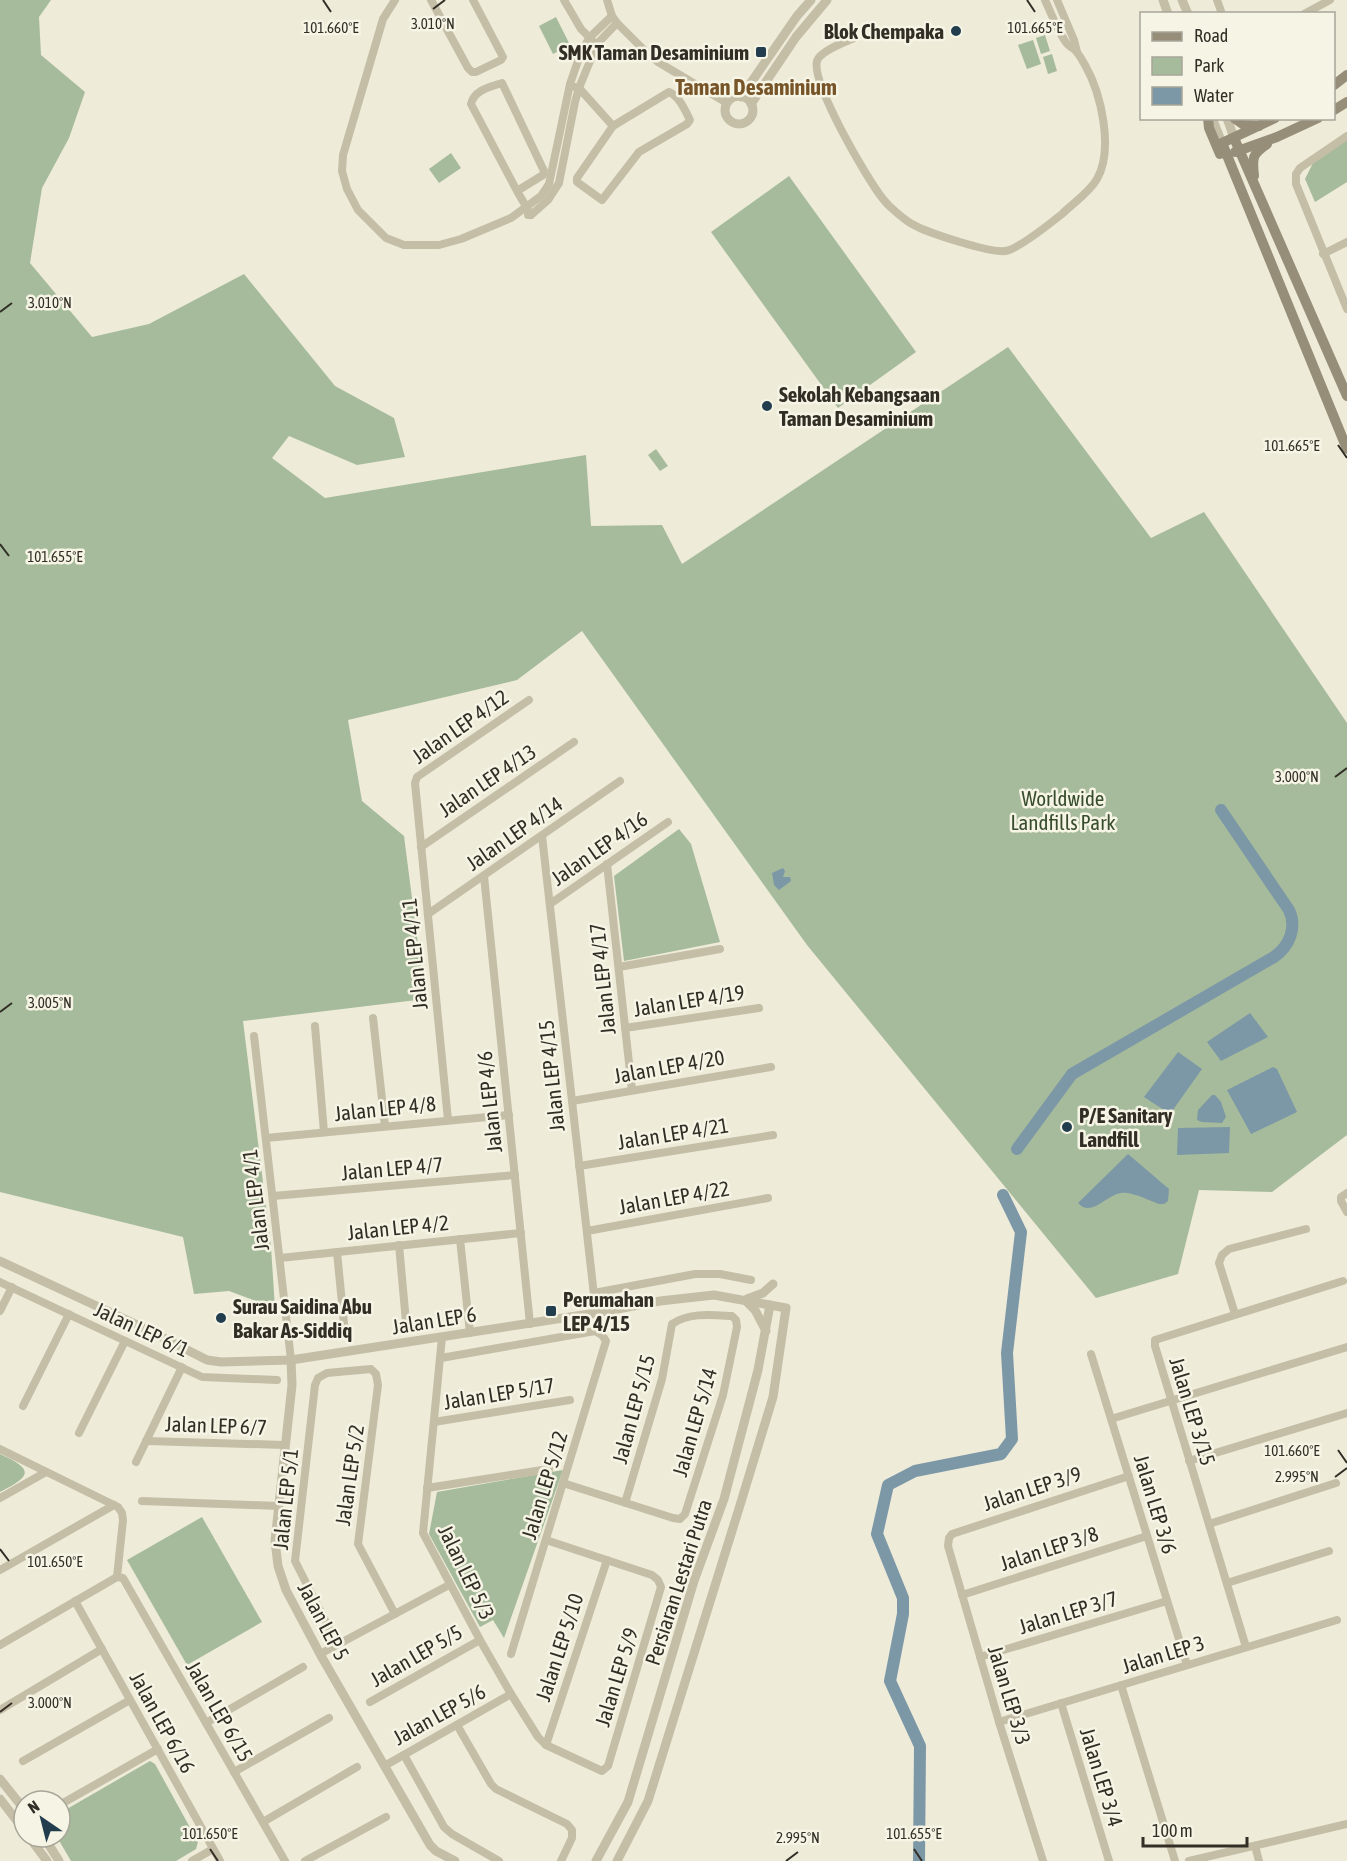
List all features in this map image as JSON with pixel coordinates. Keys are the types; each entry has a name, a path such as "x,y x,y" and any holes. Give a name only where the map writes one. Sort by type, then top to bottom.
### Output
{"main road":[{"path":"1335,84 1347,75"},
{"path":"1210,120 1209,128 1230,178 1246,202"},
{"path":"1237,120 1244,125 1260,126"},
{"path":"1271,120 1222,143 1347,449"},
{"path":"1227,155 1277,137 1314,120"},
{"path":"1256,189 1252,159 1256,151 1277,137"},
{"path":"1234,138 1347,396"}],"street":[{"path":"395,0 383,19 343,155 342,171 347,189 358,210 386,238 404,245 440,245 461,239 529,211 548,200 559,183 579,88 597,44 615,19"},
{"path":"431,0 468,68 476,72 503,57 473,0"},
{"path":"564,0 580,29 597,44"},
{"path":"607,0 615,19 657,62 728,103"},
{"path":"741,97 797,16 811,0"},
{"path":"751,104 796,38 827,0"},
{"path":"1045,0 1065,42 1077,52"},
{"path":"854,38 821,54 816,67 824,94 839,127 883,200 914,226 981,249 1006,251 1055,219 1085,193 1097,179 1101,168 1104,150 1101,106 1057,0"},
{"path":"1308,12 1330,0"},
{"path":"529,211 549,184 570,84 589,38 615,19"},
{"path":"517,191 543,175 544,171 502,83 477,93 471,104 517,191 529,211"},
{"path":"570,84 579,88 613,126"},
{"path":"669,92 678,98 690,120 639,152 602,200 577,182 613,126 669,92"},
{"path":"741,97 748,100 751,104 752,116 746,122 738,124 731,122 725,111 728,103 733,98 741,97"},
{"path":"1211,120 1222,143"},
{"path":"1228,120 1234,138"},
{"path":"1347,136 1300,168 1296,174 1296,184 1347,309"},
{"path":"1323,254 1347,242"},
{"name":"Jalan LEP 4/12","path":"415,783 417,777 529,700"},
{"name":"Jalan LEP 4/13","path":"421,847 574,742"},
{"name":"Jalan LEP 4/14","path":"428,914 620,781"},
{"name":"Jalan LEP 4/11","path":"415,783 448,1120"},
{"name":"Jalan LEP 4/16","path":"550,904 668,822"},
{"name":"Jalan LEP 4/15","path":"542,836 596,1313"},
{"name":"Jalan LEP 4/17","path":"607,864 632,1090"},
{"name":"Jalan LEP 4/6","path":"484,876 530,1324"},
{"path":"619,967 720,949"},
{"name":"Jalan LEP 4/19","path":"626,1028 759,1008"},
{"path":"373,1017 386,1126"},
{"path":"315,1026 324,1132"},
{"name":"Jalan LEP 4/1","path":"254,1036 291,1360"},
{"name":"Jalan LEP 4/20","path":"572,1101 771,1067"},
{"name":"Jalan LEP 4/8","path":"266,1138 509,1114"},
{"name":"Jalan LEP 4/21","path":"579,1166 773,1135"},
{"name":"Jalan LEP 4/7","path":"273,1196 515,1174"},
{"path":"1347,1193 1341,1197 1347,1212"},
{"name":"Jalan LEP 4/22","path":"587,1231 768,1198"},
{"path":"1235,1314 1219,1263 1222,1255 1229,1249 1306,1229"},
{"name":"Jalan LEP 4/2","path":"280,1258 521,1233"},
{"path":"460,1239 470,1333"},
{"path":"399,1245 406,1322"},
{"path":"337,1252 345,1334"},
{"name":"Jalan LEP 6","path":"0,1261 207,1360 222,1362 291,1360 530,1324 660,1301 714,1295 786,1308"},
{"path":"594,1293 695,1274 720,1274 751,1280"},
{"name":"Jalan LEP 3/15","path":"1246,1647 1171,1401 1155,1340 1343,1281"},
{"name":"Jalan LEP 6/1","path":"0,1282 202,1377 277,1380"},
{"path":"744,1299 751,1299 763,1293 773,1284"},
{"path":"0,1311 12,1287"},
{"path":"744,1299 755,1310 766,1331"},
{"name":"Persiaran Lestari Putra","path":"596,1861 628,1802 694,1581 724,1499 758,1370 770,1305"},
{"name":"Persiaran Lestari Putra","path":"617,1861 648,1801 741,1502 773,1397 786,1308"},
{"path":"22,1406 69,1314"},
{"name":"Jalan LEP 5/15","path":"625,1503 663,1378 672,1324 680,1318 708,1314 732,1316 736,1320 737,1327"},
{"name":"Jalan LEP 5/14","path":"625,1503 673,1518 680,1518 685,1514 723,1395 737,1327"},
{"name":"Jalan LEP 5/12","path":"441,1358 595,1331 606,1341 511,1654"},
{"name":"Jalan LEP 5/3","path":"442,1337 423,1533 480,1640 538,1737 546,1745 599,1770"},
{"path":"79,1433 125,1341"},
{"path":"1111,1419 1347,1347"},
{"name":"Jalan LEP 3/6","path":"1091,1354 1187,1665"},
{"name":"Jalan LEP 5","path":"291,1360 292,1385 275,1541 278,1566 286,1590 320,1654 430,1845 436,1851 455,1861"},
{"path":"136,1462 182,1367"},
{"name":"Jalan LEP 5/1","path":"337,1644 295,1561 315,1385 318,1378 327,1373 371,1369"},
{"name":"Jalan LEP 5/2","path":"371,1369 376,1374 378,1385 358,1544 395,1614"},
{"name":"Jalan LEP 5/17","path":"434,1422 570,1400"},
{"path":"1190,1461 1347,1413"},
{"name":"Jalan LEP 6/7","path":"146,1441 285,1445"},
{"path":"0,1449 114,1505 122,1513 123,1520 120,1578 0,1644"},
{"path":"427,1488 549,1469"},
{"path":"0,1498 46,1472"},
{"name":"Jalan LEP 3/9","path":"949,1538 952,1534 1129,1476"},
{"path":"563,1483 625,1503"},
{"path":"1209,1524 1336,1484"},
{"path":"724,1499 741,1502"},
{"path":"142,1501 278,1506"},
{"path":"0,1570 114,1505"},
{"name":"Jalan LEP 3/8","path":"962,1594 1147,1536"},
{"name":"Jalan LEP 3/3","path":"949,1538 948,1546 980,1657 1043,1861"},
{"path":"546,1540 607,1560"},
{"path":"1227,1583 1329,1551"},
{"name":"Jalan LEP 5/9","path":"599,1770 604,1770 608,1766 661,1587 652,1575 607,1560"},
{"name":"Jalan LEP 5/10","path":"546,1745 607,1560"},
{"name":"Jalan LEP 6/15","path":"120,1578 285,1861"},
{"path":"320,1654 449,1585"},
{"name":"Jalan LEP 6/16","path":"75,1601 220,1861"},
{"name":"Jalan LEP 3/7","path":"980,1657 1167,1601"},
{"name":"Jalan LEP 3","path":"999,1722 1338,1620"},
{"name":"Jalan LEP 5/5","path":"370,1702 480,1640"},
{"path":"0,1710 102,1649"},
{"path":"206,1723 303,1667"},
{"path":"1121,1685 1175,1861"},
{"name":"Jalan LEP 5/6","path":"386,1765 511,1694"},
{"path":"23,1761 130,1700"},
{"name":"Jalan LEP 3/4","path":"1061,1704 1109,1861"},
{"path":"234,1772 329,1718"},
{"path":"457,1725 496,1789 567,1824 572,1830 572,1838 561,1861"},
{"path":"72,1798 158,1749"},
{"path":"404,1755 444,1827 499,1861"},
{"path":"262,1822 357,1767"},
{"path":"0,1779 12,1794"},
{"path":"0,1799 12,1814"},
{"path":"305,1861 386,1817"},
{"path":"1189,1861 1347,1824"},
{"path":"1255,1846 1259,1861"},
{"path":"192,1861 213,1849"}],"green space":[{"name":"Worldwide Landfills Park","path":"0,0 51,0 39,17 41,55 85,92 69,138 42,188 30,263 92,337 149,324 244,274 335,386 394,418 405,457 357,465 289,436 272,458 325,498 586,455 591,526 662,525 682,564 1008,347 1151,538 1204,512 1347,723 1347,1135 1272,1192 1199,1190 1178,1274 1096,1298 807,945 582,631 517,680 348,720 362,801 404,836 425,999 243,1021 271,1247 275,1308 229,1291 194,1294 183,1237 0,1192"},
{"path":"556,17 570,45 553,54 539,26"},
{"path":"1045,35 1050,51 1041,54 1036,38"},
{"path":"1033,40 1041,64 1027,69 1018,45"},
{"path":"1052,54 1057,71 1048,74 1043,57"},
{"path":"1347,139 1347,182 1315,202 1305,179 1313,163"},
{"path":"451,153 461,168 439,183 429,169"},
{"path":"789,176 916,352 838,408 711,232"},
{"path":"656,449 668,466 660,471 648,455"},
{"path":"679,829 691,844 720,942 624,961 614,876"},
{"path":"0,1454 19,1464 25,1473 18,1482 0,1492"},
{"path":"563,1470 504,1638 493,1620 480,1627 429,1534 437,1492"},
{"path":"202,1517 262,1622 187,1665 127,1560"},
{"path":"150,1761 155,1764 198,1842 196,1849 176,1861 71,1861 64,1849 72,1849 72,1806"}],"water":[{"path":"783,868 785,871 783,877 790,877 791,881 779,890 774,885 772,873"},
{"path":"1250,1013 1268,1037 1221,1061 1207,1042"},
{"path":"1178,1052 1202,1069 1170,1114 1144,1097"},
{"path":"1273,1067 1277,1069 1297,1112 1251,1134 1227,1090"},
{"path":"1212,1095 1215,1095 1221,1102 1226,1117 1222,1123 1197,1120 1198,1110"},
{"path":"1230,1127 1229,1153 1177,1155 1178,1128"},
{"path":"1128,1154 1169,1189 1168,1201 1159,1204 1135,1195 1121,1193 1093,1207 1083,1207 1078,1203"}],"waterway":[{"path":"1017,1149 1072,1074 1274,957 1288,942 1292,929 1289,910 1221,810"},
{"path":"919,1861 920,1746 890,1681 903,1614 903,1598 877,1534 888,1485 915,1471 1001,1454 1012,1439 1007,1353 1021,1232 1003,1195"}],"place":[{"name":"Blok Chempaka","path":"956,31"},
{"name":"SMK Taman Desaminium","path":"761,52"},
{"name":"Sekolah Kebangsaan Taman Desaminium","path":"767,406"},
{"name":"P/E Sanitary Landfill","path":"1067,1127"},
{"name":"Perumahan LEP 4/15","path":"551,1311"},
{"name":"Surau Saidina Abu Bakar As-Siddiq","path":"221,1318"}],"district":[{"name":"Taman Desaminium","path":"756,87"}]}
